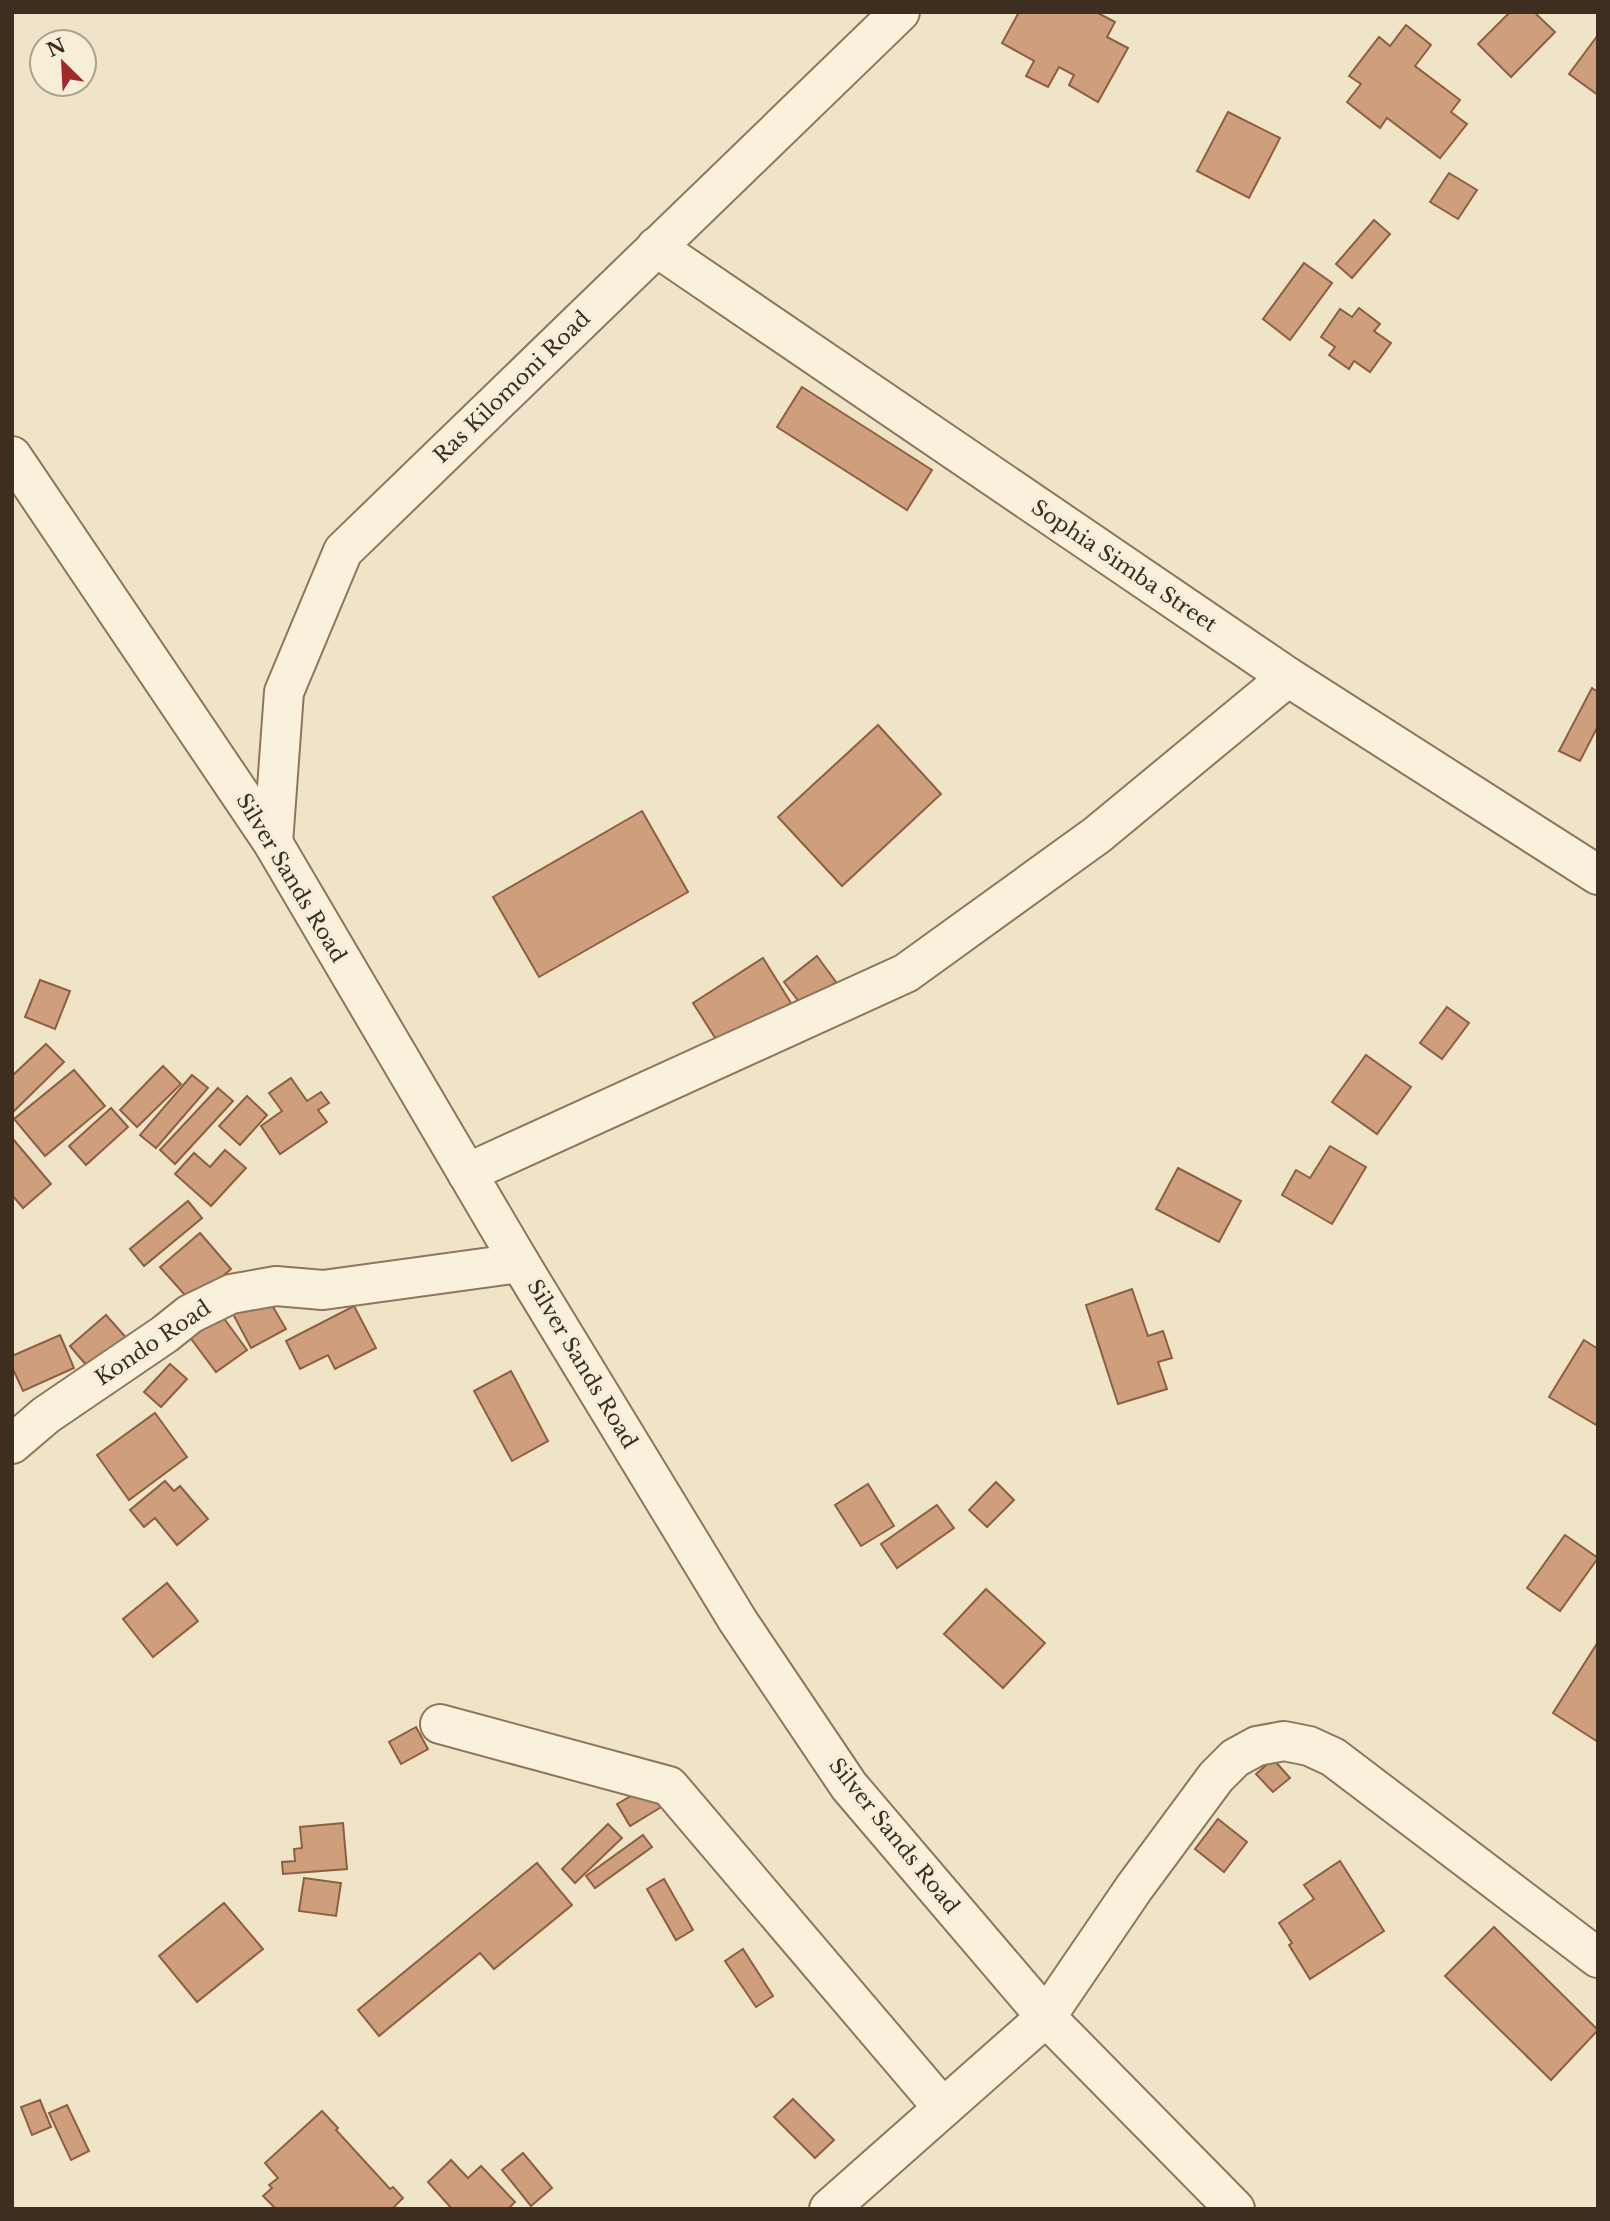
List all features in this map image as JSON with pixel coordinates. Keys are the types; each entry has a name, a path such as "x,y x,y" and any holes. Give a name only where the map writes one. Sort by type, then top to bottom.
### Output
{"street":[{"name":"Ras Kilomoni Road","path":"274,843 284,692 343,551 900,12"},
{"name":"Sophia Simba Street","path":"656,247 1288,677 1598,875"},
{"name":"Silver Sands Road","path":"12,456 274,843 520,1263 738,1621 849,1786 1046,2017 1235,2209"},
{"path":"467,1173 906,973 1097,835 1288,677"},
{"name":"Kondo Road","path":"12,1444 46,1415 190,1314 231,1294 276,1286 323,1290 520,1263"},
{"path":"440,1724 669,1786 943,2108"},
{"path":"829,2209 1046,2017 1134,1888 1216,1777 1235,1758 1257,1746 1283,1741 1309,1746 1333,1757 1598,1958"}],"building":[{"path":"1019,12 1096,12 1115,22 1107,37 1128,48 1098,102 1069,85 1074,75 1059,67 1048,87 1026,76 1034,61 1002,43"},
{"path":"1510,12 1534,12 1555,32 1511,77 1478,44"},
{"path":"1406,25 1431,45 1415,66 1460,100 1451,112 1467,124 1440,158 1387,118 1380,128 1347,102 1361,84 1349,76 1379,37 1390,46"},
{"path":"1598,35 1598,95 1569,74"},
{"path":"1228,112 1280,138 1249,198 1197,171"},
{"path":"1449,173 1477,190 1458,219 1430,202"},
{"path":"1374,220 1390,234 1352,278 1336,264"},
{"path":"1304,263 1332,283 1290,340 1263,319"},
{"path":"1359,308 1380,324 1374,331 1391,343 1370,372 1354,361 1349,369 1329,355 1335,347 1321,337 1340,309 1352,317"},
{"path":"802,387 932,470 907,510 777,427"},
{"path":"1592,688 1598,692 1598,726 1580,761 1559,751"},
{"path":"878,725 941,794 842,886 778,817"},
{"path":"642,811 688,892 539,977 493,897"},
{"path":"817,956 836,982 803,1007 784,982"},
{"path":"763,958 791,1003 721,1047 693,1003"},
{"path":"40,980 70,991 55,1029 25,1017"},
{"path":"1447,1007 1469,1023 1442,1059 1420,1043"},
{"path":"46,1044 64,1062 12,1113 12,1076"},
{"path":"1366,1055 1411,1087 1377,1134 1332,1102"},
{"path":"163,1066 181,1084 137,1127 120,1110"},
{"path":"74,1070 105,1106 45,1156 14,1119"},
{"path":"192,1075 208,1088 156,1148 140,1135"},
{"path":"291,1078 307,1101 321,1092 329,1103 318,1110 327,1122 280,1154 261,1126 282,1111 269,1093"},
{"path":"218,1088 233,1101 175,1164 160,1150"},
{"path":"247,1096 267,1115 240,1145 219,1126"},
{"path":"111,1108 128,1127 86,1165 69,1146"},
{"path":"13,1139 51,1184 23,1208 12,1195"},
{"path":"1330,1146 1366,1167 1332,1224 1282,1195 1296,1170 1310,1178"},
{"path":"225,1150 246,1168 211,1206 175,1174 194,1153 210,1167"},
{"path":"1178,1168 1241,1201 1219,1242 1156,1209"},
{"path":"188,1201 202,1218 144,1266 130,1249"},
{"path":"200,1233 231,1269 192,1303 160,1267"},
{"path":"1132,1289 1148,1336 1163,1331 1172,1358 1158,1362 1167,1389 1118,1404 1086,1305"},
{"path":"266,1295 286,1329 251,1348 233,1314"},
{"path":"354,1306 376,1348 335,1369 328,1355 300,1369 286,1341"},
{"path":"220,1313 247,1350 216,1372 189,1336"},
{"path":"106,1315 129,1341 93,1373 70,1346"},
{"path":"60,1335 74,1368 23,1391 12,1367 12,1356"},
{"path":"1584,1340 1598,1349 1598,1426 1549,1397"},
{"path":"170,1364 187,1379 161,1407 144,1392"},
{"path":"511,1371 548,1441 512,1461 474,1391"},
{"path":"155,1413 187,1457 129,1500 97,1455"},
{"path":"165,1481 174,1491 180,1486 208,1519 177,1545 155,1518 144,1527 130,1510"},
{"path":"996,1482 1014,1500 987,1527 969,1510"},
{"path":"868,1484 894,1526 861,1546 835,1505"},
{"path":"937,1505 954,1528 897,1568 881,1544"},
{"path":"1565,1535 1598,1558 1560,1611 1527,1588"},
{"path":"167,1583 198,1621 153,1657 123,1619"},
{"path":"986,1589 1045,1643 1003,1688 944,1634"},
{"path":"1598,1642 1598,1742 1553,1713"},
{"path":"416,1727 428,1749 401,1764 389,1742"},
{"path":"1273,1759 1290,1778 1273,1792 1256,1774"},
{"path":"650,1785 663,1806 630,1826 617,1804"},
{"path":"1218,1819 1247,1842 1224,1872 1195,1849"},
{"path":"343,1823 347,1869 283,1874 282,1862 295,1861 294,1849 302,1848 300,1827"},
{"path":"608,1824 622,1838 575,1883 562,1869"},
{"path":"643,1835 652,1847 595,1888 586,1876"},
{"path":"1340,1861 1384,1931 1310,1979 1279,1923 1314,1899 1304,1885"},
{"path":"537,1863 572,1905 494,1969 480,1953 379,2036 358,2010"},
{"path":"304,1878 341,1883 336,1916 299,1911"},
{"path":"664,1879 693,1930 676,1940 647,1889"},
{"path":"224,1903 263,1949 197,2002 159,1956"},
{"path":"1494,1927 1598,2030 1551,2080 1445,1976"},
{"path":"743,1949 773,1996 756,2007 725,1961"},
{"path":"793,2099 834,2140 815,2158 774,2117"},
{"path":"40,2100 51,2127 32,2135 21,2107"},
{"path":"67,2105 89,2151 71,2160 49,2113"},
{"path":"322,2111 390,2189 393,2187 403,2198 392,2209 276,2209 263,2196 272,2188 269,2185 278,2178 265,2163"},
{"path":"523,2153 552,2188 531,2206 502,2170"},
{"path":"451,2160 468,2178 481,2166 515,2202 508,2209 452,2209 428,2182"}]}
